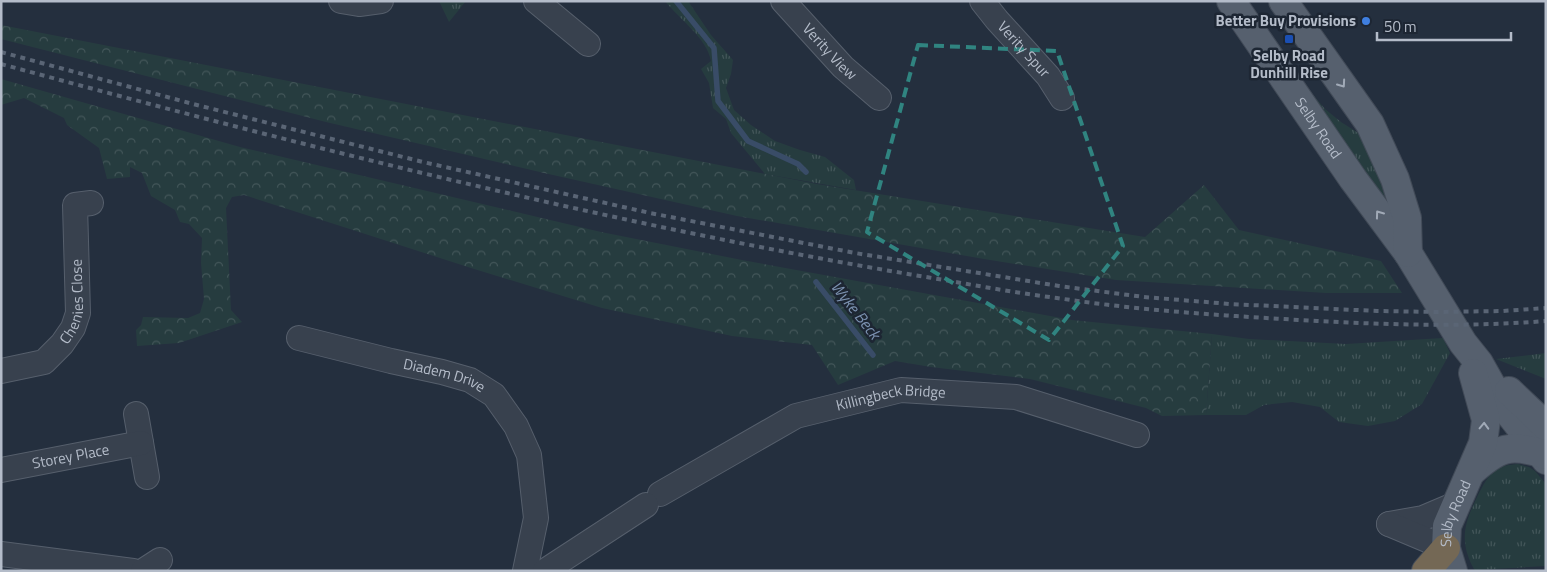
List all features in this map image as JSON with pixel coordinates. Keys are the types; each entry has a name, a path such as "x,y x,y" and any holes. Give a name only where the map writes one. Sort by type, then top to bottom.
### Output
{"highway":[{"path":"1426,571 1450,559"}],"main road":[{"name":"Selby Road","path":"1231,1 1353,179 1408,253 1502,404 1544,456"},
{"name":"Selby Road","path":"1283,1 1370,124 1395,179 1407,218 1408,253"},
{"name":"Selby Road","path":"1471,353 1546,426"},
{"name":"Selby Road","path":"1450,559 1447,526 1483,443 1486,420 1471,353"},
{"path":"1471,472 1488,457 1506,448 1523,448 1544,456"}],"street":[{"path":"341,1 359,4 381,1"},
{"path":"536,1 588,44"},
{"name":"Verity View","path":"783,1 843,67 879,98"},
{"name":"Verity Spur","path":"982,1 1048,76 1062,98"},
{"name":"Chenies Close","path":"1,371 44,362 62,344 73,328 78,313 76,205 91,203"},
{"name":"Diadem Drive","path":"299,338 470,380 494,395 516,426 529,455 536,518 525,571"},
{"name":"Killingbeck Bridge","path":"545,571 653,500 796,416 901,390 1016,397 1138,434"},
{"path":"136,414 147,477"},
{"name":"Storey Place","path":"1,470 141,443"},
{"path":"1450,559 1389,524 1423,518 1456,504"},
{"path":"1,554 133,571"}],"highlighted area":[{"path":"918,45 1057,51 1123,246 1049,340 867,232"}],"green space":[{"path":"439,1 466,1 449,22"},
{"path":"665,1 688,1 711,35 733,60 726,88 734,110 751,125 775,141 825,157 854,180 856,190 765,174 731,133 726,119 713,108 709,83 701,69 711,61 704,44"},
{"path":"1,25 817,184 1145,237 1204,185 1239,230 1381,261 1402,293 1326,293 1116,280 737,216 326,122 1,39"},
{"path":"1,79 240,147 601,232 742,260 1072,320 1212,334 1206,415 1162,416 1146,408 1030,379 895,361 838,385 812,345 732,336 602,308 244,195 232,197 226,208 231,310 242,322 179,343 137,346 136,330 141,325 143,317 188,318 200,313 204,299 201,263 202,238 189,224 180,222 175,210 151,196 142,173 130,167 130,177 107,179 99,148 67,125 64,118 24,98 1,105"},
{"path":"1310,91 1325,109 1360,134 1388,193 1387,198 1383,199 1306,92"},
{"path":"1212,334 1249,339 1346,344 1443,338 1450,353 1422,404 1395,421 1368,426 1339,422 1320,407 1292,402 1264,405 1246,415 1206,415"},
{"path":"1546,353 1546,379 1496,359"},
{"path":"1518,464 1535,471 1546,484 1546,566 1475,570 1469,559 1465,540 1465,531 1470,514 1485,481 1490,475 1501,467"}],"waterway":[{"name":"Wyke Beck","path":"676,1 714,48 718,101 748,141 798,164 806,172"},
{"name":"Wyke Beck","path":"816,282 873,355"}],"railway":[{"path":"1,52 193,104 423,162 650,213 855,253 1059,286 1144,297 1230,304 1437,312 1546,308"},
{"path":"1,64 232,126 581,210 814,257 995,289 1187,313 1284,319 1432,325 1546,321"}],"place":[{"name":"Better Buy Provisions","path":"1366,21"},
{"name":"Selby Road Dunhill Rise","path":"1289,39"}]}
